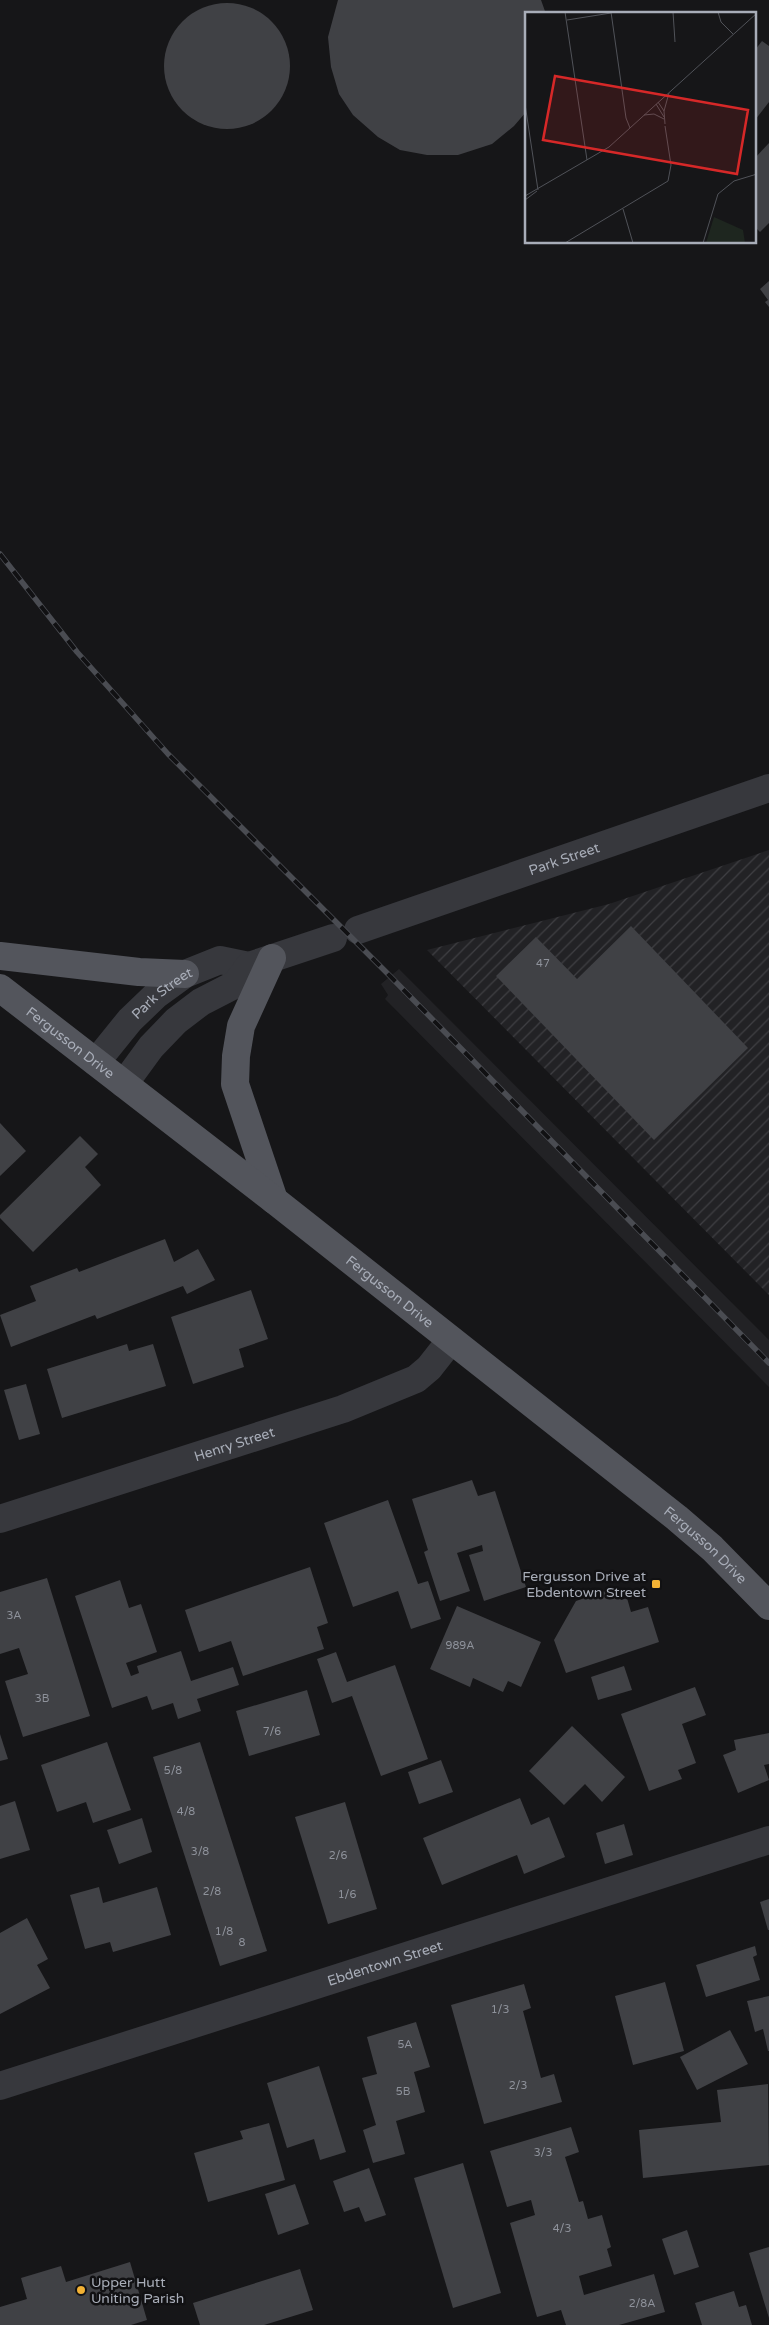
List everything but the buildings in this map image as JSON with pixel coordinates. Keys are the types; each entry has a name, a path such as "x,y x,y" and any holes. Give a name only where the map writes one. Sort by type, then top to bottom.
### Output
{"main road":[{"path":"0,956 111,970 185,974"},
{"path":"260,962 241,1026 236,1056 235,1084 274,1200"},
{"name":"Fergusson Drive","path":"0,988 274,1200 676,1518 712,1548 769,1606"}],"street":[{"name":"Park Street","path":"96,1062 130,1020 156,995 185,974 220,960 260,962 769,788"},
{"name":"Park Street","path":"124,1084 151,1047 176,1021 201,1002 236,984 260,962"},
{"name":"Henry Street","path":"0,1519 343,1409 416,1379 429,1368 451,1340"},
{"name":"Ebdentown Street","path":"0,2086 769,1840"}],"shaded area":[{"path":"769,850 769,1295 427,950 609,904"},
{"path":"399,969 769,1340 769,1387 385,999 388,995 381,984"}],"railway":[{"path":"0,554 77,652 168,754 390,976 769,1363"}],"place":[{"name":"Fergusson Drive at Ebdentown Street","path":"656,1584"},
{"name":"Upper Hutt Uniting Parish","path":"81,2290"}]}
